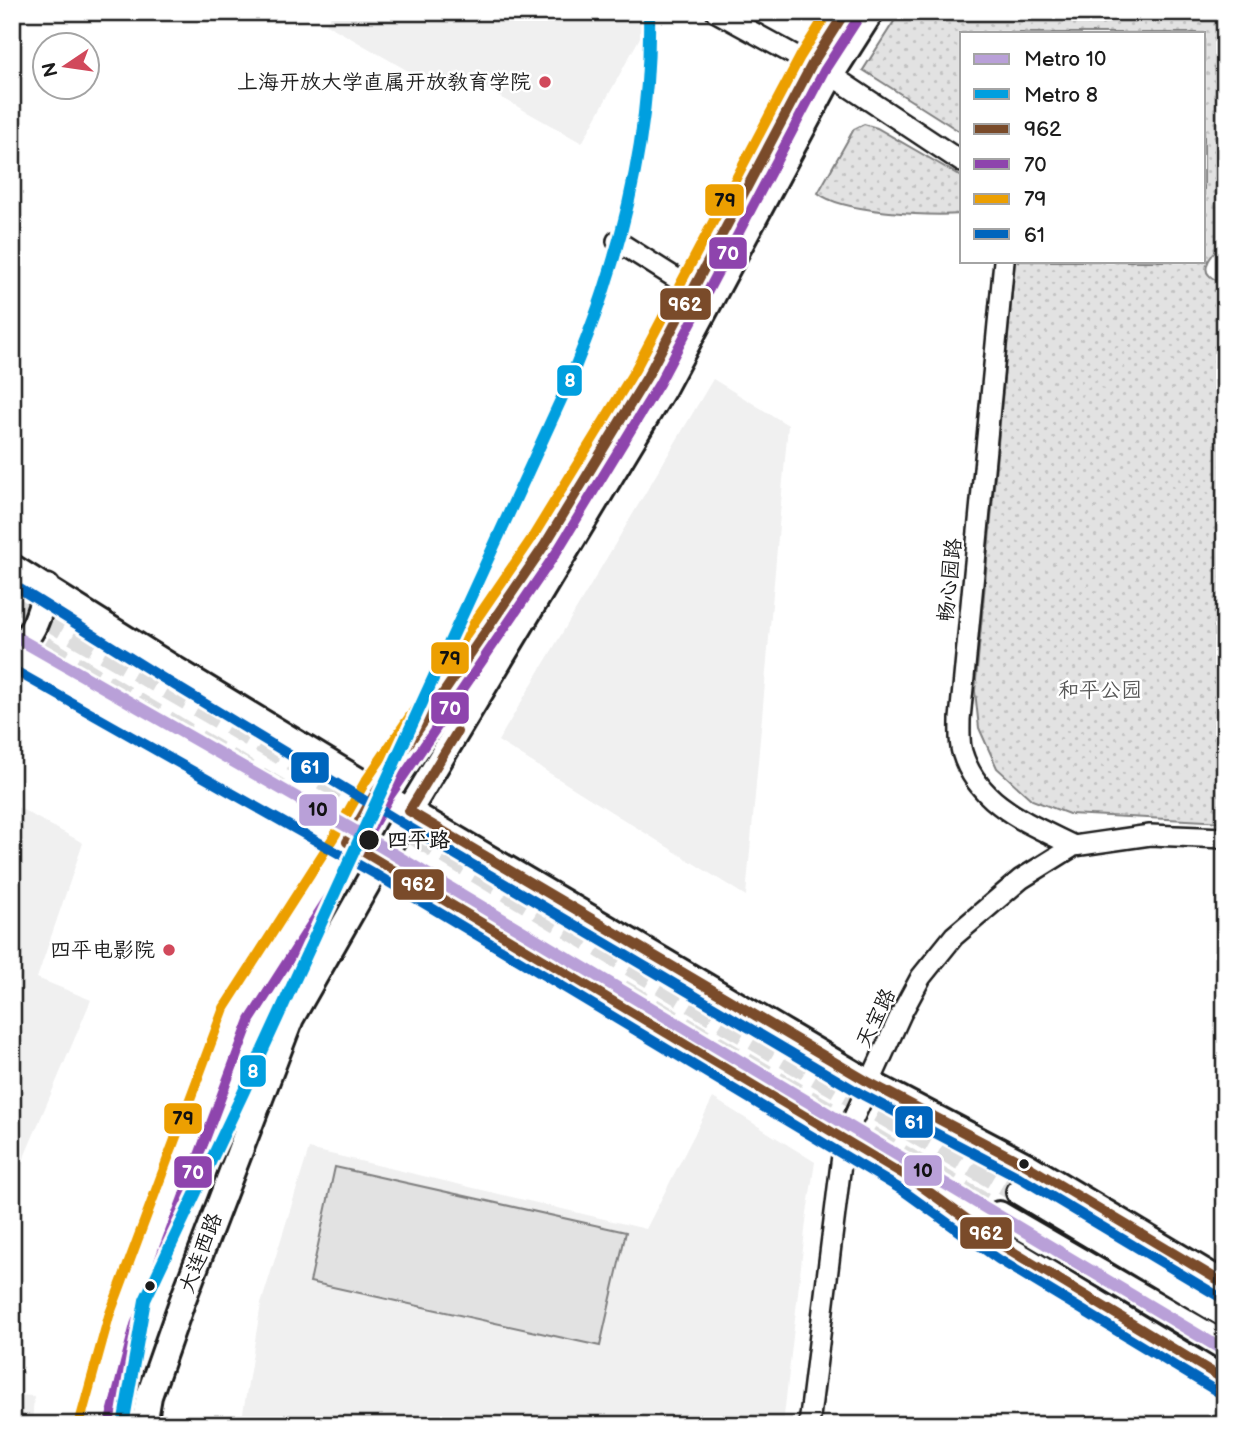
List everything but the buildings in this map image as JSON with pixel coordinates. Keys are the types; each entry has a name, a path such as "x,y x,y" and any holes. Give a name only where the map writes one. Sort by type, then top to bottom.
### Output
{"main road":[{"path":"94,1425 122,1321 237,1014 347,842 377,790 544,546 647,377 694,289 821,70 845,12"},
{"path":"821,70 871,12"},
{"name":"大连西路","path":"144,1425 149,1396 182,1302 291,1018 409,811 663,390 821,70"},
{"path":"12,567 409,811 870,1083 1026,1165 1225,1284"},
{"path":"12,648 20,645 29,635 47,587"},
{"path":"12,653 382,862 911,1178 1005,1247 1225,1380"},
{"path":"1019,1192 1225,1315"},
{"path":"999,1214 1225,1345"}],"street":[{"path":"716,12 821,70 960,161"},
{"path":"617,241 694,289"},
{"name":"畅心园路","path":"1004,262 960,719 961,750 972,777 989,797 1010,815 1074,846"},
{"name":"天宝路","path":"809,1425 844,1139 901,1014 922,977 954,936 1021,878 1074,846 1150,835 1225,838"}],"shaded area":[{"name":"上海开放大学直属开放教育学院","path":"333,12 654,12 582,143 456,72 445,92 326,24"},
{"path":"713,379 788,425 746,896 498,741"},
{"path":"12,804 83,843 37,978 91,1000 25,1155 12,1209"},
{"path":"713,1098 815,1162 783,1425 241,1425 261,1304 309,1149 646,1229"},
{"path":"12,1395 34,1396 32,1425 12,1425"}],"green space":[{"name":"和平公园","path":"900,12 1225,12 1225,239 1208,261 1207,271 1210,276 1225,285 1225,822 1069,814 1032,800 997,768 979,728 975,691 1015,262 1206,262 1206,32 960,32 960,132 863,70"},
{"path":"864,124 877,128 960,176 960,214 909,214 866,209 830,200 818,193 854,129"},
{"path":"335,1167 626,1232 600,1346 310,1282"}],"tunnel":[{"path":"12,597 290,758 728,1023 1019,1192"},
{"path":"12,629 290,797"},
{"path":"621,991 999,1214"}],"metro line":[{"name":"8","path":"123,1425 145,1300 243,1093 570,380 594,318 626,214 639,148 647,80 649,12"},
{"name":"10","path":"12,635 355,831 1225,1351"}],"transit line":[{"name":"79","path":"80,1421 109,1316 224,1008 335,835 365,782 532,538 635,370 800,57 828,12"},
{"name":"962","path":"845,12 812,64 647,377 544,546 377,790 347,842 910,1178 1005,1247 1225,1380"},
{"name":"70","path":"109,1425 135,1325 250,1020 359,850 389,797 556,553 659,384 824,71 857,20"},
{"name":"61","path":"12,584 402,823 863,1095 1019,1177 1218,1296"},
{"name":"61","path":"12,669 375,874 902,1190 998,1259 1218,1392"},
{"name":"962","path":"457,732 409,811 870,1083 1026,1165 1225,1284"}],"place":[{"name":"上海开放大学直属开放教育学院","path":"545,82"},
{"name":"四平路","path":"369,840"},
{"name":"四平电影院","path":"169,950"}]}
